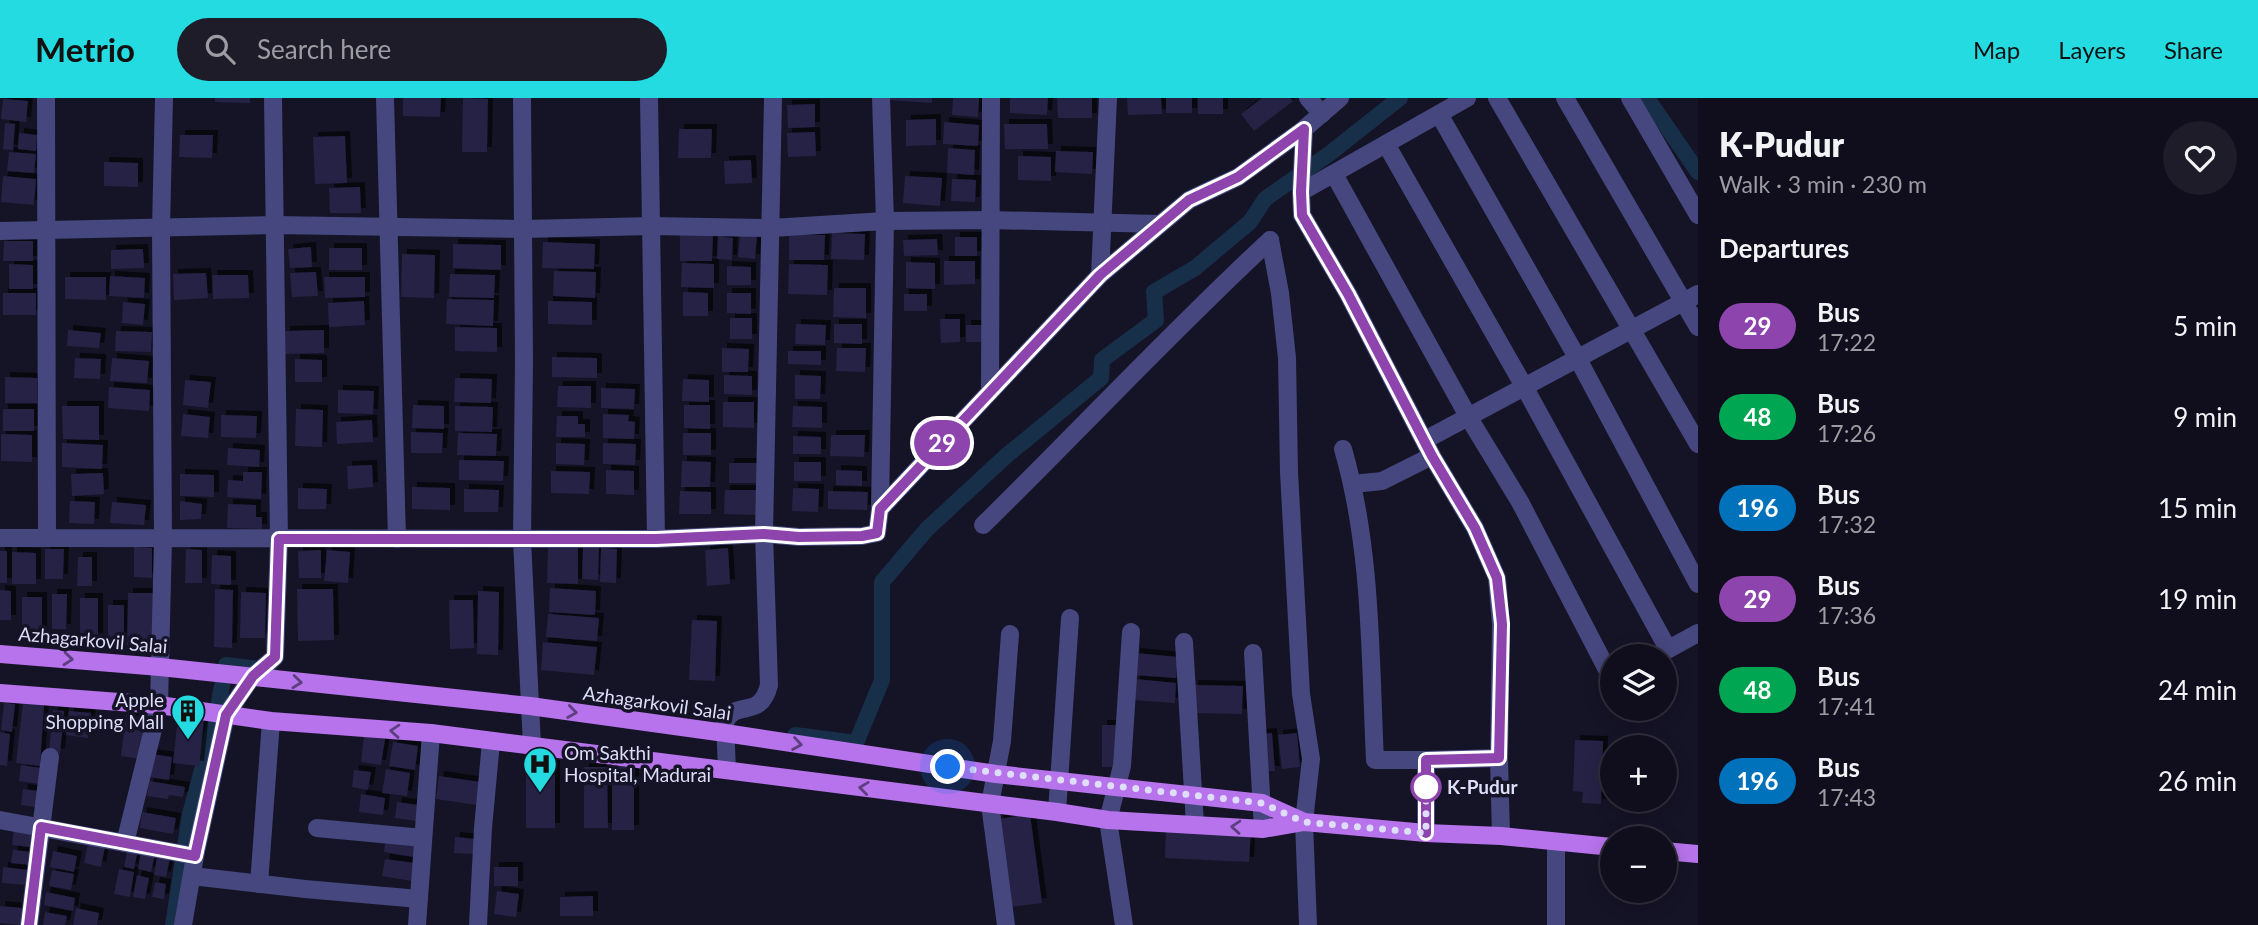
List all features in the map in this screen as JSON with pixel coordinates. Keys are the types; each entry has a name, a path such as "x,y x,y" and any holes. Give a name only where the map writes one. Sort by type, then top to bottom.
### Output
{"main road":[{"name":"Azhagarkovil Salai","path":"0,654 530,702 725,727 900,760 996,774 1262,803 1304,822"},
{"name":"Azhagarkovil Salai","path":"0,693 159,705 271,721 431,733 1057,811 1108,820 1263,829 1304,822 1600,846"},
{"path":"893,791 900,760"},
{"path":"1677,852 1698,854"}],"street":[{"path":"46,98 47,538"},
{"path":"125,843 159,705 163,539 161,228 164,98"},
{"path":"183,925 192,876 188,855 219,714 252,676 275,657 279,539 272,98"},
{"path":"386,98 397,539"},
{"path":"522,98 522,540 532,746"},
{"path":"649,98 656,539"},
{"path":"727,770 725,727 733,711 755,707 765,699 769,685 764,534 773,98"},
{"path":"0,538 522,540 656,539 764,534 799,537 862,536 877,533 880,509 885,221 881,98"},
{"path":"990,392 991,98"},
{"path":"1100,275 1108,98"},
{"path":"1308,98 1322,114"},
{"path":"880,509 1100,275 1189,200 1238,177 1304,129 1340,98"},
{"path":"1302,178 1334,174 1467,98"},
{"path":"1497,98 1698,444"},
{"path":"1565,98 1691,298 1698,327"},
{"path":"1630,98 1698,215"},
{"path":"1439,114 1578,359 1698,584"},
{"path":"1304,129 1302,215 1475,528 1497,578 1502,624 1499,758 1501,836"},
{"path":"1386,144 1525,388 1657,644"},
{"path":"1334,174 1469,418 1520,502 1600,656"},
{"path":"0,231 274,225 523,229 652,226 771,228 885,221 991,220 1160,224"},
{"path":"983,525 1269,240 1280,293 1287,358 1289,472 1301,694 1311,759 1304,822 1308,925"},
{"path":"1353,484 1381,481 1469,418 1691,298"},
{"path":"1343,449 1353,484 1368,595 1375,760 1499,758"},
{"path":"1057,811 1070,618"},
{"path":"1124,925 1108,820 1122,766 1131,632"},
{"path":"1677,644 1698,632"},
{"path":"1006,925 990,804 1002,741 1010,634"},
{"path":"1184,642 1195,824"},
{"path":"1253,653 1263,829"},
{"path":"259,884 271,721"},
{"path":"417,925 431,733"},
{"path":"478,925 482,828 491,742"},
{"path":"29,925 50,757"},
{"path":"1426,760 1426,833"},
{"path":"0,820 188,855"},
{"path":"317,828 423,838"},
{"path":"1556,842 1556,925"},
{"path":"192,876 419,899"}],"building":[{"path":"215,98 250,98 250,103 215,102"},
{"path":"403,98 441,98 440,117 403,116"},
{"path":"463,98 488,99 487,152 462,152"},
{"path":"932,98 932,103 889,100"},
{"path":"953,98 979,98 978,117 952,115"},
{"path":"1010,98 1048,98 1047,115 1010,113"},
{"path":"1057,98 1092,98 1092,118 1058,118"},
{"path":"1127,98 1161,98 1162,114 1128,115"},
{"path":"1166,98 1192,98 1192,113 1166,113"},
{"path":"1198,98 1223,98 1223,114 1198,114"},
{"path":"1262,98 1290,98 1293,101 1254,131 1241,114"},
{"path":"3,99 28,101 26,122 1,119"},
{"path":"815,104 815,127 788,128 787,105"},
{"path":"936,119 936,145 906,146 906,120"},
{"path":"944,122 979,125 978,146 943,144"},
{"path":"5,123 15,124 13,150 3,149"},
{"path":"1004,124 1047,124 1048,149 1005,149"},
{"path":"679,129 712,129 711,158 678,158"},
{"path":"815,132 816,156 788,157 787,133"},
{"path":"19,133 37,135 36,151 18,149"},
{"path":"180,135 213,135 212,158 179,157"},
{"path":"345,136 347,183 315,184 313,137"},
{"path":"948,148 975,150 974,175 947,173"},
{"path":"1056,151 1093,152 1092,174 1055,172"},
{"path":"9,152 36,154 34,173 7,171"},
{"path":"1018,156 1051,157 1051,181 1018,180"},
{"path":"751,160 752,183 725,184 724,161"},
{"path":"104,162 138,163 138,187 104,186"},
{"path":"3,176 36,179 34,205 1,202"},
{"path":"905,176 942,178 940,206 903,203"},
{"path":"952,179 976,180 975,202 951,201"},
{"path":"360,187 361,213 330,213 329,188"},
{"path":"832,233 865,234 864,260 831,259"},
{"path":"680,234 713,234 712,261 680,261"},
{"path":"740,235 757,236 755,259 738,257"},
{"path":"789,235 825,235 824,260 789,260"},
{"path":"718,236 733,238 732,260 717,259"},
{"path":"955,237 977,237 977,256 955,256"},
{"path":"937,239 938,255 904,256 903,240"},
{"path":"4,241 33,241 33,261 3,261"},
{"path":"543,242 595,244 594,269 542,268"},
{"path":"453,244 501,245 501,270 453,268"},
{"path":"311,247 312,267 290,268 288,249"},
{"path":"329,248 362,248 362,270 329,270"},
{"path":"143,249 144,268 111,269 111,250"},
{"path":"402,254 435,255 434,298 401,297"},
{"path":"944,261 975,261 975,284 944,285"},
{"path":"906,262 935,263 935,289 906,288"},
{"path":"682,263 714,264 714,288 681,287"},
{"path":"9,264 33,265 33,289 9,289"},
{"path":"789,264 828,265 827,295 788,294"},
{"path":"727,266 751,267 751,285 727,285"},
{"path":"554,271 596,272 595,298 553,296"},
{"path":"316,272 318,296 292,297 290,273"},
{"path":"206,273 208,298 174,300 173,274"},
{"path":"450,274 495,275 494,298 449,297"},
{"path":"212,275 248,275 249,298 213,299"},
{"path":"110,276 145,278 144,298 109,296"},
{"path":"65,277 106,277 106,300 65,299"},
{"path":"324,277 365,277 365,297 325,298"},
{"path":"834,288 866,288 866,318 833,317"},
{"path":"683,292 708,293 708,316 683,316"},
{"path":"3,293 36,293 36,315 3,315"},
{"path":"727,293 751,293 751,314 727,313"},
{"path":"904,294 927,294 927,311 904,311"},
{"path":"447,299 494,300 493,326 446,324"},
{"path":"364,301 365,325 329,327 328,303"},
{"path":"548,301 592,302 592,325 548,324"},
{"path":"123,302 145,304 143,325 122,323"},
{"path":"730,318 752,318 752,339 730,339"},
{"path":"940,319 960,319 960,342 941,343"},
{"path":"796,324 826,325 825,345 795,344"},
{"path":"834,324 862,324 862,344 834,343"},
{"path":"966,325 982,325 982,342 966,342"},
{"path":"455,327 497,328 497,352 455,351"},
{"path":"68,330 101,333 99,348 67,346"},
{"path":"324,330 324,353 285,354 285,331"},
{"path":"116,331 152,332 151,352 115,351"},
{"path":"722,348 749,349 748,372 722,372"},
{"path":"837,348 866,348 865,372 836,371"},
{"path":"788,351 821,351 821,365 788,364"},
{"path":"552,357 597,358 597,378 552,377"},
{"path":"75,358 101,359 100,379 74,378"},
{"path":"112,358 149,361 147,383 110,381"},
{"path":"295,359 322,360 322,382 295,382"},
{"path":"724,375 752,376 752,395 724,394"},
{"path":"795,375 821,376 820,399 795,399"},
{"path":"5,377 37,378 37,403 5,403"},
{"path":"455,378 492,379 491,403 454,402"},
{"path":"683,379 709,380 709,402 682,401"},
{"path":"185,380 211,382 208,408 183,405"},
{"path":"558,386 591,386 591,408 557,407"},
{"path":"109,387 150,390 149,411 108,408"},
{"path":"601,388 635,389 634,409 601,408"},
{"path":"338,390 374,391 373,414 338,413"},
{"path":"723,402 754,402 754,428 723,427"},
{"path":"413,405 444,406 444,429 412,428"},
{"path":"684,405 710,405 710,429 684,428"},
{"path":"62,406 99,406 99,440 63,439"},
{"path":"455,406 493,407 492,432 455,431"},
{"path":"793,406 822,407 822,428 792,427"},
{"path":"3,409 34,409 34,431 3,431"},
{"path":"296,409 323,410 322,447 295,446"},
{"path":"183,414 210,417 208,438 181,436"},
{"path":"603,414 629,415 628,421 635,422 634,439 603,438"},
{"path":"221,415 257,416 256,438 221,437"},
{"path":"557,416 578,416 578,424 585,424 585,437 556,437"},
{"path":"372,420 373,442 337,444 336,422"},
{"path":"411,432 443,433 442,453 411,453"},
{"path":"458,433 497,434 496,456 457,455"},
{"path":"683,433 711,433 711,455 683,455"},
{"path":"1,434 32,435 32,462 1,461"},
{"path":"831,435 865,435 864,457 830,456"},
{"path":"793,436 821,437 821,454 793,454"},
{"path":"62,443 103,445 102,469 62,467"},
{"path":"556,443 585,444 584,465 556,464"},
{"path":"603,443 636,444 635,465 603,464"},
{"path":"228,448 260,450 259,467 227,465"},
{"path":"459,460 504,461 503,481 459,480"},
{"path":"682,461 711,462 710,487 681,487"},
{"path":"794,462 821,462 821,481 794,481"},
{"path":"729,463 757,463 757,483 729,483"},
{"path":"372,465 373,487 348,489 347,466"},
{"path":"606,470 634,471 634,495 606,494"},
{"path":"836,470 862,471 862,486 836,485"},
{"path":"551,471 590,472 589,494 551,493"},
{"path":"243,472 262,472 261,499 227,497 228,480 243,481"},
{"path":"103,473 104,494 72,496 71,474"},
{"path":"180,474 214,475 214,497 180,496"},
{"path":"412,487 450,488 450,510 412,509"},
{"path":"298,488 327,489 326,509 298,509"},
{"path":"793,488 819,489 818,512 792,511"},
{"path":"464,489 499,490 498,512 464,512"},
{"path":"725,490 757,490 757,515 724,514"},
{"path":"680,491 711,492 711,514 679,514"},
{"path":"828,491 868,492 867,510 828,509"},
{"path":"70,501 95,502 94,524 69,523"},
{"path":"180,501 202,504 201,519 180,520"},
{"path":"112,502 146,505 144,525 110,523"},
{"path":"228,504 256,505 256,517 262,517 262,529 227,528"},
{"path":"134,547 152,548 152,578 134,577"},
{"path":"583,547 599,548 598,580 582,579"},
{"path":"548,548 578,548 578,584 547,583"},
{"path":"601,548 617,549 616,583 600,582"},
{"path":"728,548 730,584 707,586 705,550"},
{"path":"45,549 64,549 63,579 45,579"},
{"path":"186,549 202,550 202,583 185,583"},
{"path":"321,550 321,578 299,578 298,551"},
{"path":"327,550 350,552 348,583 324,581"},
{"path":"0,551 7,551 7,583 0,583"},
{"path":"12,552 36,553 36,584 12,584"},
{"path":"212,555 231,556 231,585 211,584"},
{"path":"78,557 92,557 92,586 77,586"},
{"path":"550,588 596,591 595,615 549,612"},
{"path":"215,589 233,590 232,648 214,647"},
{"path":"297,589 333,589 334,640 298,641"},
{"path":"0,590 11,591 11,620 0,620"},
{"path":"478,591 499,592 498,655 477,654"},
{"path":"241,592 266,593 265,638 240,638"},
{"path":"128,593 153,593 153,645 127,645"},
{"path":"52,594 67,594 66,629 52,629"},
{"path":"22,597 42,597 42,633 22,633"},
{"path":"80,598 98,598 98,638 80,638"},
{"path":"449,600 473,600 474,648 450,649"},
{"path":"108,605 124,605 124,642 108,642"},
{"path":"548,614 599,618 597,641 546,637"},
{"path":"692,620 717,621 715,681 689,680"},
{"path":"543,642 597,647 594,675 541,670"},
{"path":"1135,653 1178,657 1176,678 1133,675"},
{"path":"1135,679 1176,683 1175,703 1133,700"},
{"path":"1193,685 1243,686 1242,714 1193,713"},
{"path":"23,702 44,705 40,766 16,763"},
{"path":"4,703 15,704 12,732 1,730"},
{"path":"53,710 64,711 60,754 49,752"},
{"path":"69,711 91,713 88,738 66,735"},
{"path":"126,715 144,717 140,759 121,756"},
{"name":"Apple Shopping Mall","path":"178,716 204,719 199,766 173,763"},
{"path":"1102,725 1117,725 1117,767 1102,767"},
{"path":"0,732 10,734 7,766 0,765"},
{"path":"1272,733 1275,771 1264,771 1261,734"},
{"path":"1297,733 1300,767 1282,769 1278,735"},
{"path":"364,736 385,739 381,765 361,762"},
{"path":"1575,740 1600,741 1600,804 1582,803 1583,792 1573,791"},
{"path":"393,742 418,746 415,770 389,766"},
{"path":"151,754 172,757 169,780 148,777"},
{"path":"612,763 634,763 634,830 612,830"},
{"path":"21,765 41,768 40,784 19,781"},
{"path":"526,765 555,765 555,828 526,828"},
{"path":"584,767 607,767 608,828 584,828"},
{"path":"386,769 410,773 407,796 382,793"},
{"path":"354,770 371,772 368,790 352,787"},
{"path":"439,776 480,782 477,805 436,799"},
{"path":"149,781 185,787 183,797 169,795 168,799 147,796"},
{"path":"23,789 38,791 36,807 21,805"},
{"path":"361,794 385,798 383,815 359,812"},
{"path":"397,802 418,805 416,821 395,818"},
{"path":"142,812 176,818 173,834 140,828"},
{"path":"1030,814 1042,903 1010,907 998,819"},
{"path":"1166,825 1251,830 1249,862 1165,858"},
{"path":"14,827 32,829 30,847 12,845"},
{"path":"386,837 416,841 414,857 384,852"},
{"path":"455,837 475,839 474,854 454,853"},
{"path":"89,839 106,842 101,867 84,863"},
{"path":"128,847 138,849 134,869 124,867"},
{"path":"13,850 32,852 31,865 11,863"},
{"path":"53,851 77,856 74,872 50,867"},
{"path":"141,851 155,854 151,872 138,869"},
{"path":"158,851 171,853 166,877 154,875"},
{"path":"385,859 415,863 412,881 382,876"},
{"path":"3,867 28,870 26,885 2,883"},
{"path":"494,867 518,867 518,886 494,886"},
{"path":"119,869 134,872 130,897 114,894"},
{"path":"52,870 74,874 71,890 49,886"},
{"path":"137,875 149,878 145,899 133,897"},
{"path":"155,882 166,884 164,899 152,897"},
{"path":"497,891 519,894 516,917 494,914"},
{"path":"46,892 75,898 73,911 44,905"},
{"path":"593,896 593,916 560,916 560,897"},
{"path":"0,906 22,908 21,925 0,923"},
{"path":"76,908 99,913 97,925 73,925"},
{"path":"45,912 67,916 65,925 43,925"}],"waterway":[{"path":"795,735 856,743 882,680 882,582 927,529 1006,456 1101,378 1102,360 1156,320 1154,292 1195,268 1250,222 1265,199 1329,154 1400,98"},
{"path":"1647,98 1698,172"},
{"path":"173,925 190,814 215,722 226,665 269,670"}],"bus line":[{"name":"29","path":"29,925 41,827 195,856 226,715 253,676 275,657 279,539 656,539 764,534 799,537 862,536 877,533 880,509 1100,275 1189,200 1238,177 1265,160 1304,129 1302,215 1348,294 1432,456 1475,528 1497,578 1502,624 1499,758 1426,760 1426,833"}],"place":[{"name":"Apple Shopping Mall","path":"188,741"},
{"name":"K-Pudur","path":"1426,787"},
{"name":"Om Sakthi Hospital, Madurai","path":"540,794"}],"route":[{"path":"948,767 1262,803 1304,822 1426,833 1426,787"}]}
